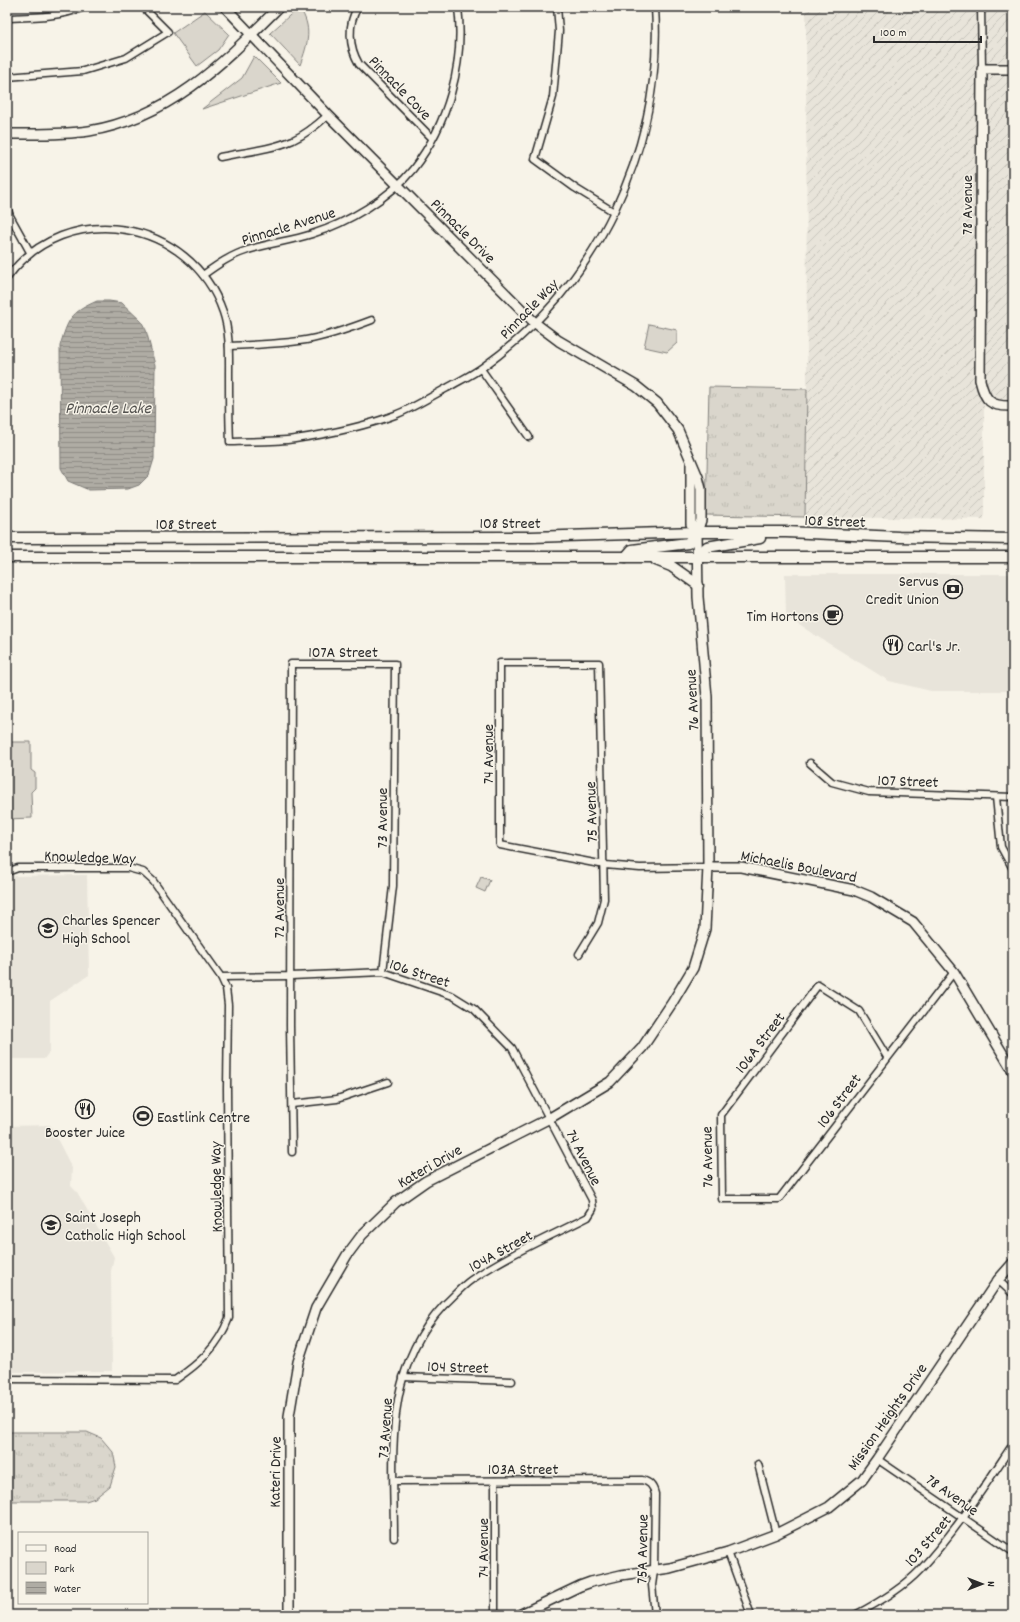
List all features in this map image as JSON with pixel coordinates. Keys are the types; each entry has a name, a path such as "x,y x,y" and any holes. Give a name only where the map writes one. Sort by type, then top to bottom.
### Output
{"main road":[{"name":"108 Street","path":"7,538 531,537 696,532 809,533 899,537 1013,539"},
{"path":"626,557 632,550 688,543 696,532"},
{"path":"697,557 707,546 752,539 809,533"},
{"path":"7,557 1013,557"},
{"path":"626,557 660,561 671,566 698,585"}],"street":[{"path":"7,18 44,16 63,13 84,7"},
{"path":"7,77 83,71 126,58 168,32 143,7"},
{"name":"Pinnacle Drive","path":"224,7 328,115 535,323 547,333 624,378 648,395 664,411 678,430 691,458 691,524 696,532"},
{"path":"7,134 89,131 120,124 150,112 197,83 214,69 279,7"},
{"name":"Pinnacle Cove","path":"358,7 351,26 353,54 367,73 432,138"},
{"name":"Pinnacle Avenue","path":"203,275 219,263 246,250 312,234 341,223 366,209 398,184 413,169 432,138 444,114 455,80 459,47 458,7"},
{"path":"558,7 559,31 553,97 534,159 575,188 614,212"},
{"name":"Pinnacle Way","path":"229,346 230,442 294,439 350,428 396,415 481,369 523,335 564,291 595,248 614,212 630,174 643,135 652,86 655,7"},
{"name":"78 Avenue","path":"981,7 980,380 984,395 992,403 1013,406"},
{"path":"982,69 1013,69"},
{"path":"220,157 292,140 315,127 328,115"},
{"path":"7,207 10,216 30,252"},
{"path":"7,278 15,267 30,252 56,238 75,231 95,228 127,229 148,235 169,245 186,257 203,275 214,291 224,313 229,346 278,344 308,339 372,320"},
{"path":"481,369 529,437"},
{"name":"76 Avenue","path":"696,532 698,585 707,697 708,867"},
{"name":"75 Avenue","path":"500,663 599,663 605,865 604,899 598,923 579,954"},
{"name":"74 Avenue","path":"500,663 500,845 605,865"},
{"name":"107A Street","path":"291,664 394,664"},
{"name":"72 Avenue","path":"291,664 292,1152"},
{"name":"73 Avenue","path":"383,972 394,886 394,664"},
{"name":"107 Street","path":"810,763 832,782 868,792 1013,797"},
{"path":"996,797 1001,847 1013,869"},
{"path":"605,865 640,868 708,867"},
{"name":"Knowledge Way","path":"7,872 18,868 40,867 128,868 143,872 153,881 221,976 226,988 228,1005 229,1318 224,1331 207,1355 190,1370 175,1380 7,1379"},
{"name":"Michaelis Boulevard","path":"708,867 741,867 854,890 870,897 912,922 954,972 1013,1071"},
{"name":"Kateri Drive","path":"289,1615 289,1416 298,1362 316,1308 347,1255 362,1235 396,1202 426,1181 550,1118 610,1082 642,1048 693,968 705,929 708,867"},
{"name":"106 Street","path":"221,976 291,976 383,972 453,996 474,1009 512,1048 550,1118"},
{"name":"106 Street","path":"722,1199 779,1199 954,972"},
{"name":"106A Street","path":"721,1115 818,984 859,1011 888,1057"},
{"path":"292,1104 337,1099 388,1082"},
{"name":"76 Avenue","path":"721,1115 722,1199"},
{"name":"74 Avenue","path":"550,1118 592,1200 593,1209"},
{"name":"104A Street","path":"428,1326 448,1301 469,1282 503,1261 588,1217 593,1209"},
{"name":"Mission Heights Drive","path":"519,1615 586,1584 621,1575 670,1568 728,1552 776,1534 829,1507 862,1480 998,1280 1013,1263"},
{"path":"998,1280 1013,1294"},
{"name":"73 Avenue","path":"394,1538 394,1420 397,1399 403,1377 415,1348 428,1326"},
{"name":"104 Street","path":"403,1377 512,1381"},
{"name":"103 Street","path":"856,1615 883,1600 920,1570 962,1519 1013,1444"},
{"name":"78 Avenue","path":"877,1459 962,1519 1013,1552"},
{"path":"758,1464 776,1534"},
{"name":"103A Street","path":"394,1481 642,1480 651,1484"},
{"name":"74 Avenue","path":"495,1481 495,1615"},
{"name":"75A Avenue","path":"651,1484 655,1494 654,1571 652,1585 655,1615"},
{"path":"728,1552 751,1615"}],"shaded area":[{"path":"806,7 1013,7 1013,406 984,396 984,519 805,517 807,389"},
{"path":"785,574 1013,574 1013,691 931,691 889,681 786,617"},
{"name":"Charles Spencer High School","path":"87,875 89,975 50,1001 50,1051 44,1059 7,1059 7,880 11,876"},
{"name":"Saint Joseph Catholic High School","path":"50,1125 72,1168 71,1186 77,1192 114,1257 111,1271 112,1371 7,1372 7,1126"}],"green space":[{"path":"299,7 308,29 307,43 300,65 270,33"},
{"path":"205,11 229,34 218,50 197,66 173,33"},
{"path":"254,56 281,83 202,109 242,78"},
{"path":"649,324 677,330 677,343 667,352 644,347"},
{"path":"709,387 807,389 805,517 706,515"},
{"path":"7,742 31,742 31,770 35,773 35,788 31,792 32,818 7,819"},
{"path":"481,877 490,880 485,892 476,888"},
{"path":"7,1432 87,1432 101,1438 113,1452 116,1467 110,1486 95,1498 86,1501 7,1501"}],"water":[{"name":"Pinnacle Lake","path":"97,301 122,303 141,321 146,330 155,365 154,459 149,475 139,485 128,489 89,490 68,481 61,468 60,346 65,329 71,318 81,309"}],"place":[{"name":"Servus Credit Union","path":"953,589"},
{"name":"Tim Hortons","path":"833,615"},
{"name":"Carl's Jr.","path":"893,645"},
{"name":"Charles Spencer High School","path":"48,928"},
{"name":"Booster Juice","path":"85,1109"},
{"name":"Eastlink Centre","path":"143,1116"},
{"name":"Saint Joseph Catholic High School","path":"51,1225"}]}
